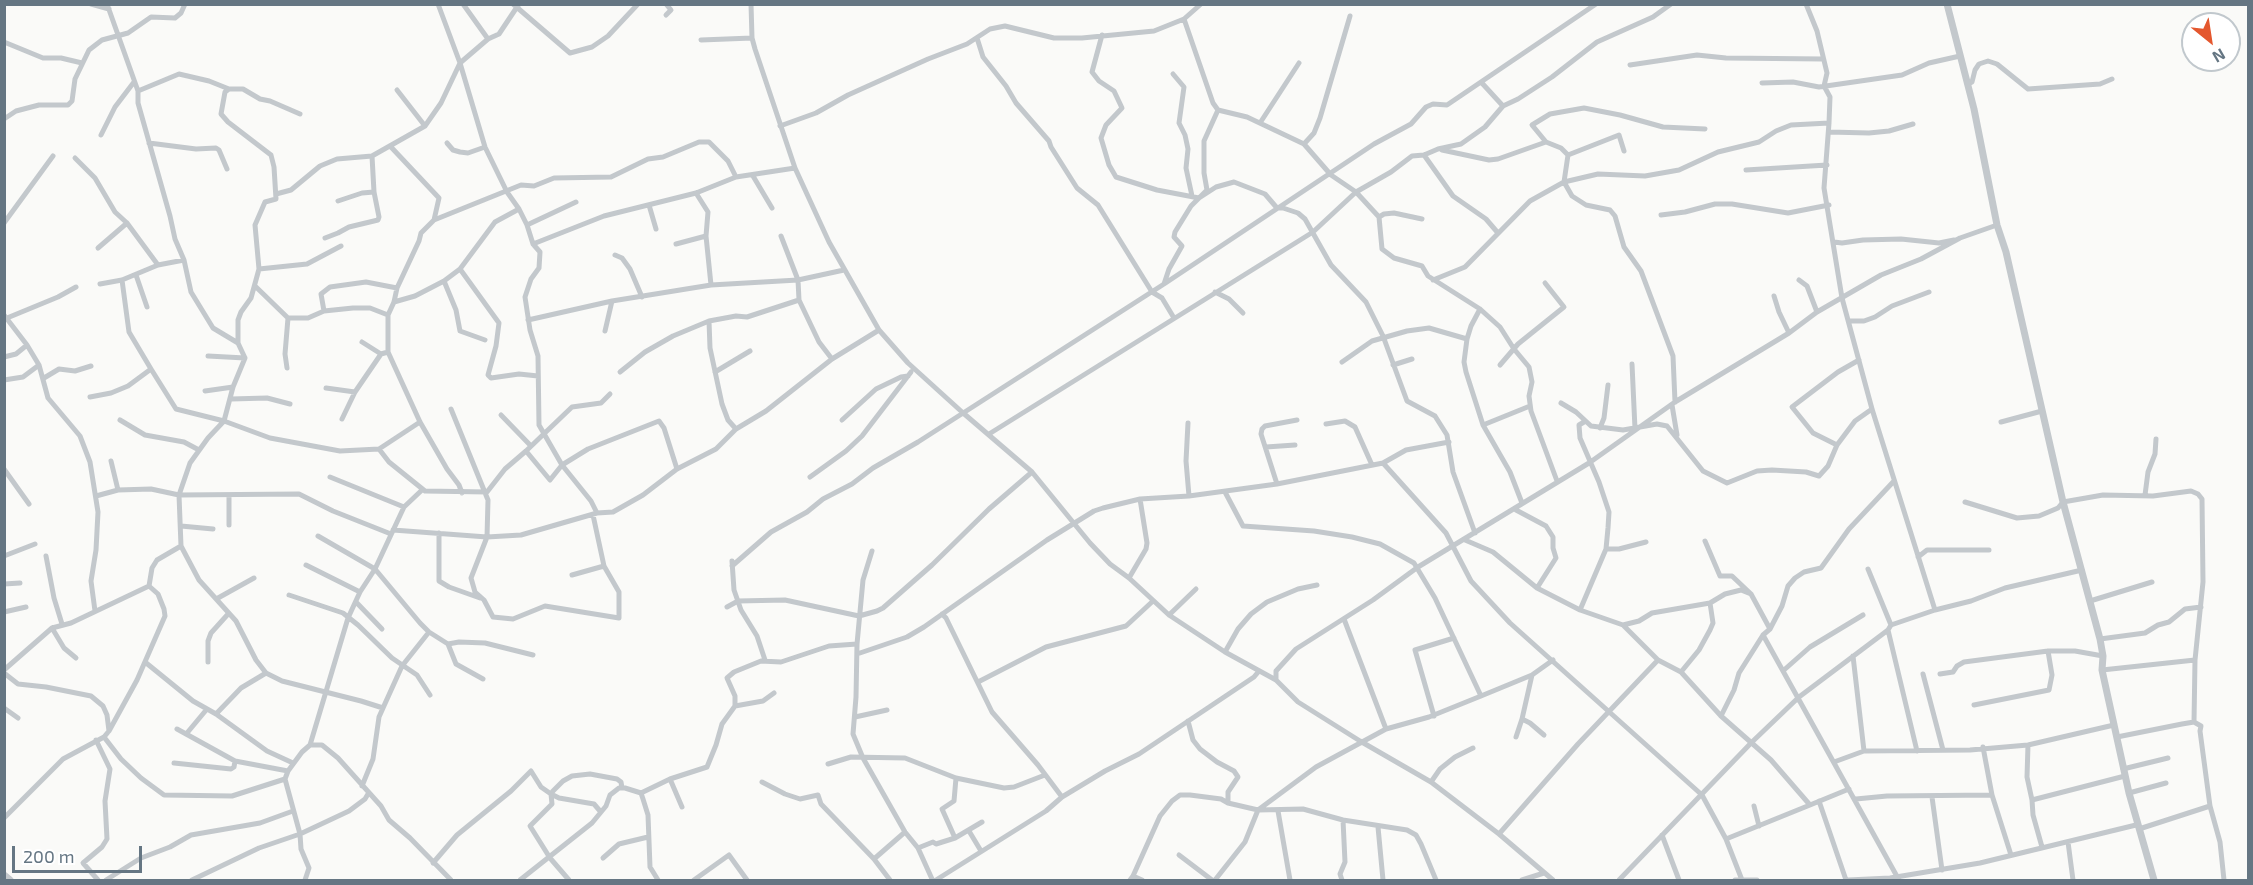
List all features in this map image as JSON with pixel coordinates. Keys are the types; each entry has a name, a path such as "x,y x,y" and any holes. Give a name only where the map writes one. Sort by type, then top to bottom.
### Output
{"street":[{"path":"91,4 108,7 120,35 138,91 138,104 175,238 184,260 191,292 213,328 238,343"},
{"path":"4,119 16,111 39,105 68,105 72,101 75,79 89,51 102,40 128,33 151,17 175,18 181,13 185,4"},
{"path":"438,4 460,63 485,147 507,192 527,225 533,244 540,252 539,268 531,279 525,297 528,320 538,356 539,425 562,465 591,501 604,566 619,592 619,618 545,606 513,619 493,617 484,600 475,592 471,578 487,537 489,513 487,492 457,428 451,409"},
{"path":"463,4 488,39"},
{"path":"276,194 291,190 320,166 337,159 372,156 425,126 441,103 460,63 488,39 499,34 516,5 570,53 592,47 608,36 638,4"},
{"path":"666,4 671,10 666,15"},
{"path":"751,4 752,38 795,168 844,270 879,330 908,363 1032,472 1097,550 1169,615 1225,652 1276,680 1298,702 1431,782 1499,834 1553,880"},
{"path":"780,126 816,113 848,95 967,44 990,29 1005,26 1054,38 1154,31 1184,19 1201,4"},
{"path":"765,660 757,636 734,590 732,563 771,532 918,442 1152,292 1277,208 1331,175 1374,144 1411,124 1426,107 1433,104 1447,105 1596,4"},
{"path":"989,434 1312,232 1356,192 1391,172 1412,156 1424,155 1461,144 1485,127 1503,106 1552,77 1597,42 1653,17 1671,4"},
{"path":"1806,4 1817,31 1827,73 1824,86 1830,97 1824,188 1829,206 1842,298 1872,409 1935,610"},
{"path":"1947,4 1968,84 1997,225 2006,252 2063,502 2100,639 2103,656 2102,670 2128,793 2154,880"},
{"path":"1304,144 1314,133 1323,108 1350,16"},
{"path":"1184,19 1213,103 1218,110 1248,117 1304,144 1331,175 1356,192 1379,217 1380,245 1383,252 1394,258 1422,266 1428,276 1480,309 1500,327 1528,367 1532,382 1530,406 1557,481"},
{"path":"1102,35 1092,72 1099,81 1114,91 1122,108 1106,125 1101,138 1109,165 1116,177 1157,190 1199,198 1216,187 1234,182 1265,194 1277,208 1298,213 1305,219 1331,265 1366,302 1383,336 1407,401 1435,416 1444,430 1449,442 1453,472 1475,533"},
{"path":"701,40 752,38"},
{"path":"977,38 983,57 1006,86 1016,104 1048,141 1077,188 1098,205 1152,292 1162,298 1174,318"},
{"path":"4,42 43,58 61,58 82,63"},
{"path":"1630,65 1697,55 1726,58 1823,59"},
{"path":"1762,83 1793,82 1819,87 1902,75 1929,63 1960,56"},
{"path":"1968,84 1972,82 1979,64 1989,61 1997,64 2028,89 2100,84 2112,79"},
{"path":"1260,123 1299,63"},
{"path":"138,91 179,74 209,81 229,89 243,89 260,99 300,114"},
{"path":"1173,74 1184,87 1179,123 1188,149 1186,168 1192,196"},
{"path":"101,135 115,107 134,81"},
{"path":"1481,82 1503,106"},
{"path":"229,89 225,92 221,114 271,155 276,199 265,202 255,225 259,269 255,286 238,320 238,343 245,358 233,387 224,421 190,463 179,495 181,546 199,580 218,598 236,621 256,660 266,673 282,681 383,708"},
{"path":"397,90 425,126"},
{"path":"1568,155 1561,148 1546,142 1532,125 1550,114 1584,108 1620,114 1663,127 1705,129"},
{"path":"1164,284 1169,269 1182,246 1174,237 1175,232 1207,189 1204,174 1204,141 1218,110"},
{"path":"1434,280 1465,267 1530,201 1564,183 1598,174 1645,177 1678,170 1719,152 1759,142 1791,125 1829,123"},
{"path":"1829,132 1869,133 1888,131 1913,124"},
{"path":"1568,155 1619,135 1624,151"},
{"path":"462,493 420,422 388,352 388,315 421,233 434,220 520,185 534,186 554,178 611,177 648,159 663,157 699,142 709,142 728,161 736,177"},
{"path":"1438,149 1489,160 1546,142"},
{"path":"149,143 190,148 216,148 227,169"},
{"path":"447,143 453,150 468,153 485,147"},
{"path":"391,147 439,198 434,220"},
{"path":"1424,155 1453,196 1486,219 1498,233"},
{"path":"1568,155 1564,183 1572,196 1586,205 1610,210 1624,247 1641,271 1673,356 1677,437"},
{"path":"4,223 53,156"},
{"path":"325,238 349,227 378,220 372,156"},
{"path":"75,158 95,178 115,212 127,222 158,265"},
{"path":"1746,170 1827,165"},
{"path":"533,244 604,216 696,193 736,177 795,168"},
{"path":"753,176 772,208"},
{"path":"338,201 362,193 374,192"},
{"path":"696,193 708,212 706,236 711,285"},
{"path":"527,225 576,202"},
{"path":"1661,214 1685,212 1716,204 1732,204 1788,213 1829,206"},
{"path":"649,205 656,229"},
{"path":"394,302 415,296 444,281 460,269 495,222 519,209"},
{"path":"1379,217 1394,213 1422,219"},
{"path":"98,248 127,222"},
{"path":"1834,242 1901,239 1939,243 1997,225"},
{"path":"676,244 706,236"},
{"path":"781,236 798,280 799,300 819,342 832,360"},
{"path":"1276,680 1276,671 1296,649 1344,619 1418,567 1516,510 1522,503 1589,463 1674,403 1789,333 1817,312 1881,275 1921,259 1960,238"},
{"path":"259,269 307,264 341,246"},
{"path":"615,255 621,258 630,269 642,297"},
{"path":"100,284 122,280 158,265 184,260"},
{"path":"460,269 499,323 496,346 488,375 498,379 519,374 538,376"},
{"path":"528,320 612,301 711,285 798,280 844,270"},
{"path":"136,275 147,307"},
{"path":"122,280 129,332 176,410 224,421 270,438 340,452 379,449 420,422"},
{"path":"1799,280 1806,286 1817,312"},
{"path":"444,281 456,310 460,331 485,340"},
{"path":"324,311 321,294 330,287 366,282 397,288"},
{"path":"1500,365 1514,349 1564,307 1545,283"},
{"path":"255,286 288,318 308,318 324,311 370,308 388,315"},
{"path":"76,287 58,297 6,317 39,365 48,398 80,436 90,462 96,496 98,530 91,581 95,611"},
{"path":"1215,292 1229,299 1243,313"},
{"path":"1850,321 1864,321 1875,317 1892,306 1929,292"},
{"path":"1774,296 1789,333"},
{"path":"620,372 645,352 673,336 709,321 736,316 747,317 799,300"},
{"path":"605,331 612,301"},
{"path":"1480,309 1467,339 1464,362 1483,425 1510,472 1522,503"},
{"path":"287,368 285,354 288,318"},
{"path":"709,321 715,372 722,404 728,420 736,429"},
{"path":"1342,362 1360,348 1383,336 1429,328 1467,339"},
{"path":"96,496 118,490 151,489 179,495 299,494 333,511 392,532 487,537 521,535 595,514 614,512 643,495 677,469 716,449 736,429 766,411 832,360 879,330"},
{"path":"362,342 381,354"},
{"path":"4,357 16,354 27,345"},
{"path":"715,372 750,351"},
{"path":"342,419 355,392 381,354 388,352"},
{"path":"208,356 245,358"},
{"path":"1393,365 1412,359"},
{"path":"1837,445 1813,433 1792,407 1838,372 1859,360"},
{"path":"810,477 846,451 862,436 910,374 908,363"},
{"path":"1632,364 1635,429"},
{"path":"4,380 23,377 39,365"},
{"path":"44,378 59,369 75,371 91,366"},
{"path":"90,397 111,393 128,386 151,369"},
{"path":"842,420 876,389 910,374 922,377"},
{"path":"1600,428 1604,418 1608,385"},
{"path":"205,391 233,387"},
{"path":"326,388 355,392"},
{"path":"379,449 389,462 422,490 487,492 505,469 572,407 601,403 610,394"},
{"path":"231,399 267,398 290,404"},
{"path":"1561,403 1576,412 1584,422 1600,428 1623,430 1657,424 1667,426 1703,471 1727,483 1757,471 1806,472 1819,476 1828,466 1837,445 1859,417 1872,409"},
{"path":"1483,425 1530,406"},
{"path":"2001,422 2042,411"},
{"path":"501,415 529,449 550,480 562,465 588,449 659,422 664,428 677,469"},
{"path":"120,420 145,435 184,442 199,450"},
{"path":"1277,484 1261,434 1265,426 1297,420"},
{"path":"1326,424 1345,421 1355,427 1372,465"},
{"path":"1580,610 1606,549 1609,512 1580,438 1580,424 1584,422"},
{"path":"1188,423 1186,462 1189,496"},
{"path":"2145,495 2148,472 2155,454 2156,439"},
{"path":"857,654 907,637 1103,507 1140,499 1189,496 1277,484 1383,463 1406,450 1449,442"},
{"path":"1266,447 1295,445"},
{"path":"111,461 118,490"},
{"path":"1383,463 1446,533 1471,581 1510,622 1702,795 1726,839 1742,880"},
{"path":"4,469 28,504"},
{"path":"727,608 738,601 785,600 859,615 883,608 932,565 988,509 1032,472"},
{"path":"330,477 404,507"},
{"path":"1720,716 1734,690 1739,673 1782,606 1788,586 1804,572 1821,568 1849,529 1894,481"},
{"path":"305,880 309,872 301,849 300,834 285,779 293,763 310,745 348,618 360,592 375,569 404,507 422,490"},
{"path":"1965,502 2017,518 2039,516 2058,508 2063,502 2103,495 2145,495 2191,491 2198,494 2202,499 2203,582 2195,660 2194,722"},
{"path":"1225,492 1243,526 1314,531 1352,537 1380,544 1418,567 1481,696"},
{"path":"229,496 229,525"},
{"path":"1129,578 1146,549 1147,543 1140,499"},
{"path":"1516,510 1546,526 1553,537 1556,558 1538,588"},
{"path":"181,526 213,529"},
{"path":"440,533 439,580 449,587 484,600"},
{"path":"318,536 375,569 429,632 448,644 456,664 483,679"},
{"path":"1465,540 1493,552 1538,588 1580,610 1623,625 1658,660 1681,672 1720,716 1752,741 1810,805"},
{"path":"1705,540 1720,576 1732,576 1751,594 1770,628"},
{"path":"1606,549 1619,549 1646,542"},
{"path":"4,556 35,544"},
{"path":"149,586 157,560 181,546"},
{"path":"1918,558 1927,550 1989,550"},
{"path":"872,551 863,580 859,615 853,734 863,758 905,832 918,848 933,880 1047,811 1062,797 1139,754 1254,677 1259,671"},
{"path":"46,556 54,598 62,624"},
{"path":"306,565 360,592"},
{"path":"572,575 604,566"},
{"path":"1868,569 1890,628 1917,751"},
{"path":"1619,880 1752,741 1799,697 1890,628 1935,610 1971,601 2005,588 2082,570"},
{"path":"218,598 254,578"},
{"path":"2090,601 2152,582"},
{"path":"4,584 20,583"},
{"path":"1225,652 1238,629 1251,614 1267,602 1298,589 1317,585"},
{"path":"109,731 107,715 97,699 46,687 18,684 4,672 52,628 71,623 149,586"},
{"path":"4,818 63,759 104,737 109,731 145,662 165,616 158,594 149,586"},
{"path":"1169,615 1196,589"},
{"path":"1623,625 1639,621 1652,613 1710,603 1725,594 1741,590 1751,594"},
{"path":"289,595 331,608 348,618 402,666 417,675 429,695"},
{"path":"978,682 1046,647 1126,626 1154,601"},
{"path":"356,602 382,629"},
{"path":"1681,672 1699,650 1710,630 1713,622 1710,603"},
{"path":"4,612 26,607"},
{"path":"2100,639 2145,633 2158,625 2169,622 2185,609 2201,607"},
{"path":"208,662 208,640 229,612"},
{"path":"942,614 992,712 1062,797"},
{"path":"1784,670 1810,647 1863,615"},
{"path":"1344,619 1386,729"},
{"path":"52,628 64,648 76,658"},
{"path":"362,786 373,759 379,717 402,666 429,632"},
{"path":"1763,635 1898,879"},
{"path":"1434,716 1415,650 1454,638"},
{"path":"448,644 485,643 533,655"},
{"path":"520,880 592,823 606,806 610,795 622,788 641,793 670,779 707,767 722,724 735,706 735,696 727,678 757,662 765,660 781,662 829,646 857,644"},
{"path":"1940,674 1953,672 1964,662 2048,651 2075,651 2103,656"},
{"path":"1974,705 2049,690 2052,675 2048,651"},
{"path":"1853,656 1864,751"},
{"path":"1179,855 1214,880 1245,842 1258,810 1316,767 1360,741 1386,729 1434,716 1532,675 1553,660"},
{"path":"1499,834 1578,744 1658,660"},
{"path":"2102,670 2195,660"},
{"path":"145,662 207,710 267,751 293,763"},
{"path":"216,714 241,688 266,673"},
{"path":"1923,674 1943,750"},
{"path":"1516,737 1532,675"},
{"path":"735,706 763,700 774,693"},
{"path":"4,708 18,718"},
{"path":"187,734 207,710"},
{"path":"855,717 887,710"},
{"path":"1522,719 1544,735"},
{"path":"1188,721 1193,740 1200,749 1234,771 1238,777 1228,792 1228,803"},
{"path":"2117,737 2194,722 2201,726 2210,806 2220,842 2224,880"},
{"path":"1834,762 1864,751 1970,750 1983,747 2028,745 2114,725"},
{"path":"177,729 235,761 288,771"},
{"path":"104,737 121,759 164,795 232,796 285,779"},
{"path":"96,740 110,769 105,801 107,839 102,847 83,863 98,880"},
{"path":"310,745 322,745 328,749 381,806 389,820 451,880"},
{"path":"2028,745 2027,777 2033,815 2042,847"},
{"path":"1983,747 1992,795 2012,855"},
{"path":"1431,782 1440,769 1455,757 1473,748"},
{"path":"828,764 851,758 905,758 956,778 1004,788 1014,787 1045,775"},
{"path":"2032,800 2168,758"},
{"path":"174,763 231,769 235,761"},
{"path":"433,863 457,835 512,791 531,771 541,787 551,794 559,798 594,804 600,811"},
{"path":"569,880 550,858 530,826 552,804 551,794 563,780 590,774 617,779 621,782 622,788"},
{"path":"955,838 942,809 954,801 956,778"},
{"path":"670,779 682,807"},
{"path":"762,782 784,794 800,799 818,795 821,804 874,859 890,880"},
{"path":"2128,793 2166,783"},
{"path":"1726,839 1849,789"},
{"path":"192,880 259,848 300,834 355,807 366,799 369,794 367,792"},
{"path":"641,793 648,815 650,867 658,880"},
{"path":"1142,880 1131,878 1160,816 1180,795 1207,796 1258,810 1303,809 1343,820 1407,830 1416,835 1422,844 1436,880"},
{"path":"1856,800 1887,796 1992,795"},
{"path":"1932,797 1942,870"},
{"path":"1819,801 1847,880 1898,879 2138,827 2210,806"},
{"path":"1754,806 1759,826"},
{"path":"1278,811 1290,880"},
{"path":"106,880 141,858 170,847 191,835 260,823 293,812"},
{"path":"1342,880 1340,874 1345,862 1343,820"},
{"path":"918,848 933,842 936,844 955,838 982,822"},
{"path":"1378,827 1383,880"},
{"path":"969,831 981,851"},
{"path":"874,859 905,832"},
{"path":"1662,835 1679,880"},
{"path":"603,858 619,844 648,837"},
{"path":"2068,842 2073,880"},
{"path":"694,880 729,855 747,880"},
{"path":"1522,880 1544,873"},
{"path":"4,875 10,880"},
{"path":"1735,880 1757,880"}]}
